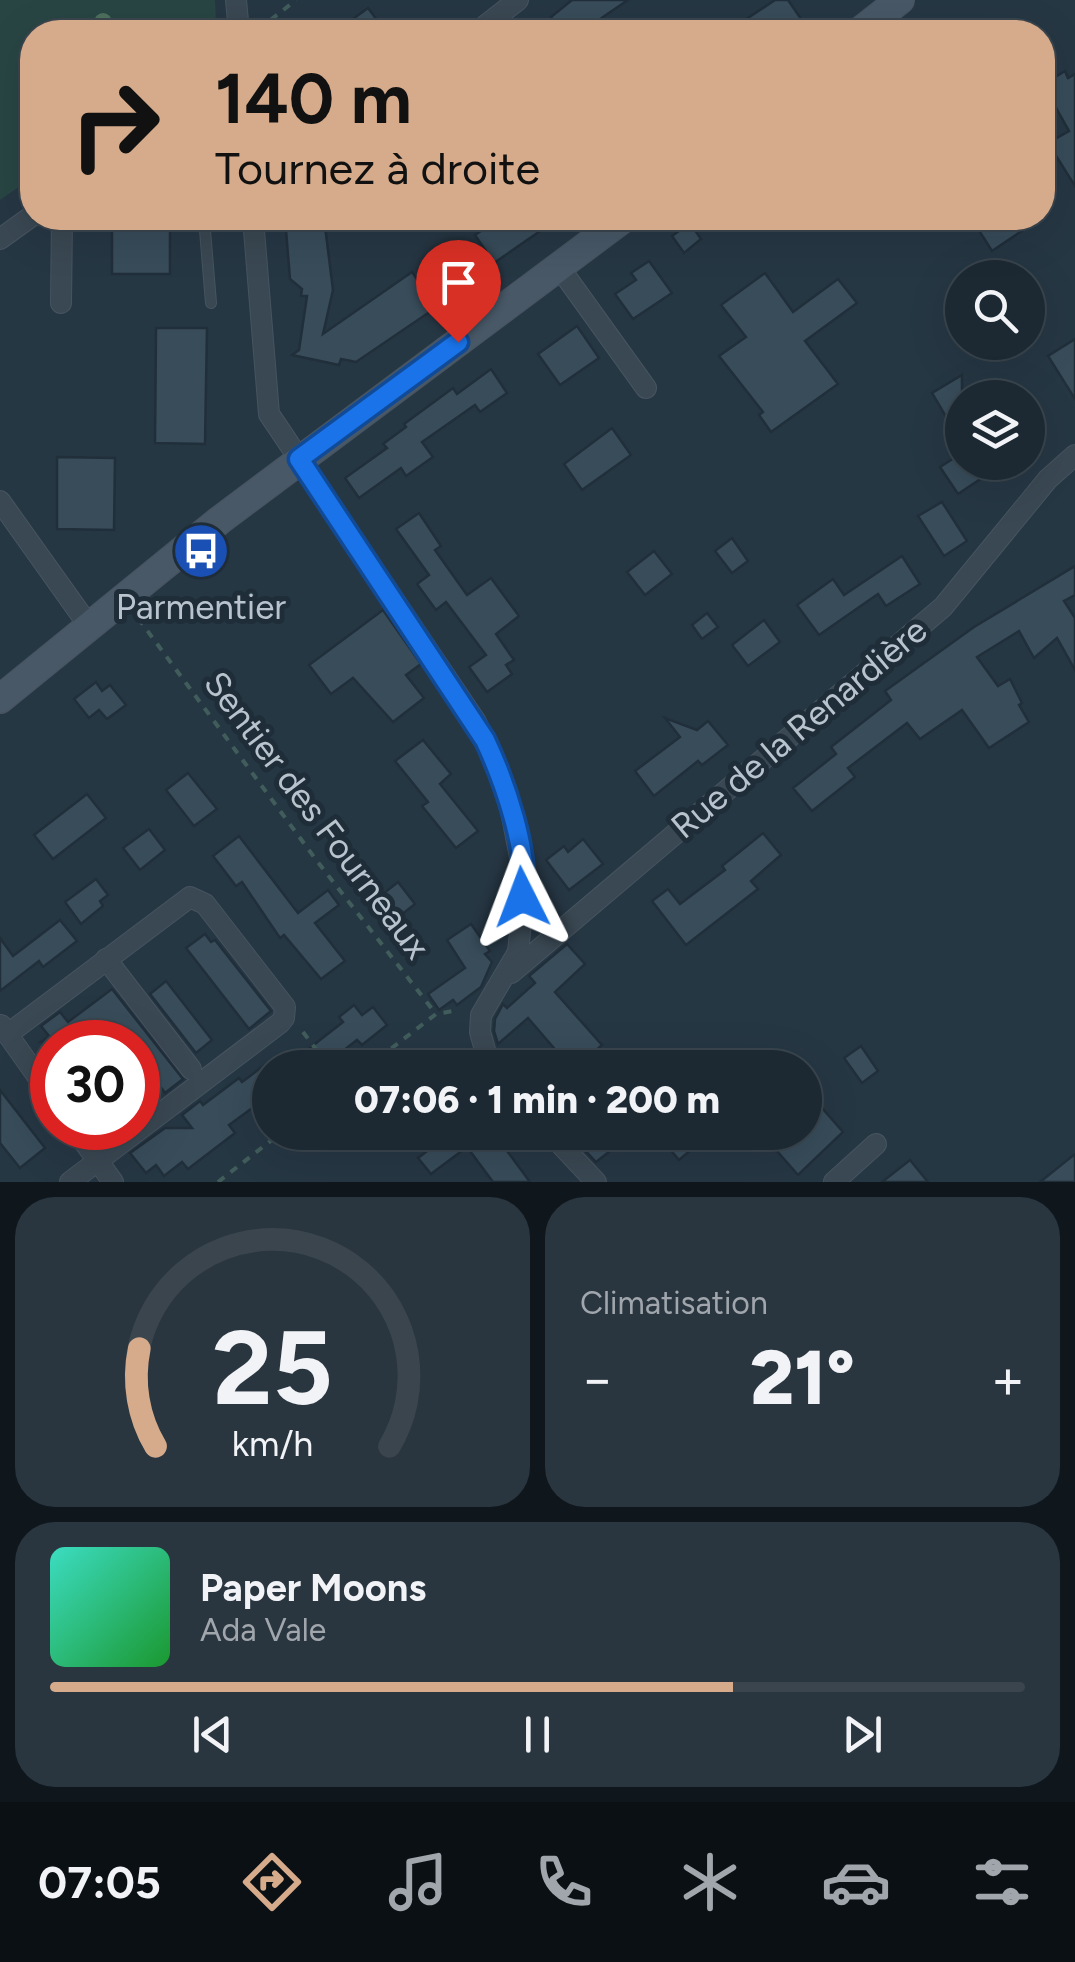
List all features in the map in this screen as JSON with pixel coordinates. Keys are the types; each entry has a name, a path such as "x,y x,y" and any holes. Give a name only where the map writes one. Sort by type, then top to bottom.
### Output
{"street":[{"path":"492,20 518,0"},
{"path":"874,20 900,0"},
{"path":"60,302 62,230"},
{"path":"254,230 268,414 476,722 494,760 514,822 525,883 518,952 484,1006 480,1032 485,1050"},
{"path":"0,699 299,459 608,230"},
{"path":"559,267 646,388"},
{"name":"Rue de la Renardière","path":"503,980 942,607 1048,479 1075,455"},
{"path":"0,502 89,626"},
{"path":"30,1066 4,1029 106,960 186,898 200,900 282,1002 284,1018 70,1182"},
{"path":"106,960 190,1069"},
{"path":"834,1182 876,1144"},
{"path":"90,1150 113,1182"},
{"path":"566,1150 596,1182"}],"lane":[{"path":"205,230 211,303"}],"path":[{"path":"271,20 296,0"},
{"name":"Sentier des Fourneaux","path":"123,597 317,861 436,1014"},
{"path":"389,1050 436,1014 484,1006"},
{"path":"284,1018 300,1028 316,1050"},
{"path":"218,1182 259,1150"}],"green space":[{"path":"0,0 215,0 216,20 20,20 20,186 0,200"}],"building":[{"path":"572,0 628,0 599,20 551,17"},
{"path":"775,0 788,0 802,20 745,20"},
{"path":"368,8 377,20 352,20"},
{"path":"1065,71 1068,78 1075,74 1075,186 1055,154 1055,139 1069,131 1055,106 1055,77"},
{"path":"112,230 170,230 170,274 112,274"},
{"path":"286,230 326,230 333,290 323,334 412,272 437,307 356,362 341,359 339,365 292,355 299,350 307,296 301,296 302,289 290,279"},
{"path":"482,230 542,230 494,263 475,235"},
{"path":"680,230 695,230 701,239 684,253 672,236"},
{"path":"979,230 1023,230 992,251"},
{"path":"649,261 672,293 633,319 615,294 636,280 631,273"},
{"path":"765,273 793,312 838,279 857,303 805,341 838,384 771,432 759,415 763,412 719,356 746,337 721,305"},
{"path":"577,326 599,358 560,385 538,354"},
{"path":"156,328 207,328 205,444 155,443"},
{"path":"1075,339 1075,399 1048,356"},
{"path":"491,369 507,393 480,412 475,405 422,442 433,457 406,476 401,468 359,498 345,478 387,448 383,444 406,427 404,424 453,388 457,394"},
{"path":"945,385 945,415 932,393"},
{"path":"612,428 631,455 582,490 564,464"},
{"path":"57,457 115,458 114,530 57,529"},
{"path":"949,480 979,480 958,494"},
{"path":"942,502 967,541 944,556 918,516"},
{"path":"419,513 441,546 435,550 467,595 491,578 519,616 496,634 514,660 506,665 512,674 487,692 469,667 486,655 446,602 436,610 417,584 429,575 396,529"},
{"path":"732,538 748,561 732,573 715,551"},
{"path":"654,551 672,574 645,595 627,572"},
{"path":"902,556 920,584 886,606 878,594 819,635 797,605 833,579 844,595"},
{"path":"1075,566 1075,595 1064,601 1075,618 1075,670 1057,638 1034,658 1019,631 977,657 998,686 1010,679 1029,722 989,748 962,710 920,739 907,723 848,768 855,777 812,811 793,788 836,754 831,747 891,700 885,691 974,627"},
{"path":"383,610 421,664 406,675 424,698 393,722 353,678 331,694 309,665"},
{"path":"707,613 718,627 702,639 692,625"},
{"path":"764,620 780,642 748,666 732,645"},
{"path":"96,682 102,691 110,685 126,705 107,719 99,710 89,718 74,699"},
{"path":"665,718 697,730 708,721 728,745 702,765 698,761 654,796 635,771 680,737"},
{"path":"423,740 451,774 440,784 478,831 456,848 422,806 428,802 395,761"},
{"path":"188,773 217,809 194,826 166,790"},
{"path":"87,794 106,818 53,859 34,835"},
{"path":"149,829 165,850 140,870 123,848"},
{"path":"763,833 781,855 751,881 758,889 686,945 652,901 668,889 680,904 725,870 722,866"},
{"path":"239,836 298,913 328,890 339,905 315,923 345,961 321,979 284,935 280,938 242,882 236,886 213,856"},
{"path":"583,839 603,864 569,890 546,860 564,846 568,852"},
{"path":"96,879 108,895 100,901 103,906 81,924 65,902"},
{"path":"398,882 415,904 386,927 369,905"},
{"path":"60,920 77,941 43,967 39,961 0,991 0,938 13,956"},
{"path":"471,924 490,951 485,954 492,962 481,987 457,1005 453,1000 439,1010 428,994 465,968 447,940"},
{"path":"205,934 211,942 215,940 271,1011 249,1029 186,948"},
{"path":"567,944 585,964 555,992 602,1045 597,1050 556,1050 528,1018 498,1044 495,1019 503,1004 507,1008 535,983 529,976"},
{"path":"166,981 212,1040 196,1053 150,994"},
{"path":"112,989 136,1020 71,1020"},
{"path":"354,1005 362,1015 373,1007 387,1025 362,1045 357,1040 344,1050 307,1050 343,1022 339,1017"},
{"path":"60,1012 66,1020 49,1020"},
{"path":"861,1046 878,1071 862,1083 844,1058"},
{"path":"160,1050 183,1079 165,1093 160,1086"},
{"path":"252,1074 252,1108 229,1125 235,1133 188,1169 182,1162 164,1176 156,1165 146,1173 130,1153 160,1150 160,1132 192,1128 182,1115 200,1101 203,1105 239,1078 242,1082"},
{"path":"0,1090 30,1129 30,1150 42,1150 20,1168 0,1143"},
{"path":"822,1108 843,1132 798,1175 777,1151 822,1150"},
{"path":"428,1150 463,1150 431,1174 418,1158"},
{"path":"469,1150 506,1150 530,1182 493,1182"},
{"path":"585,1150 611,1150 596,1162"},
{"path":"671,1150 691,1150 679,1160"},
{"path":"1075,1154 1075,1182 1040,1182"},
{"path":"910,1160 928,1182 882,1182"}],"place":[{"name":"Parmentier","path":"201,551"}],"route":[{"path":"458,342 299,459 476,722 503,782 514,822 525,883 522,897"}]}
